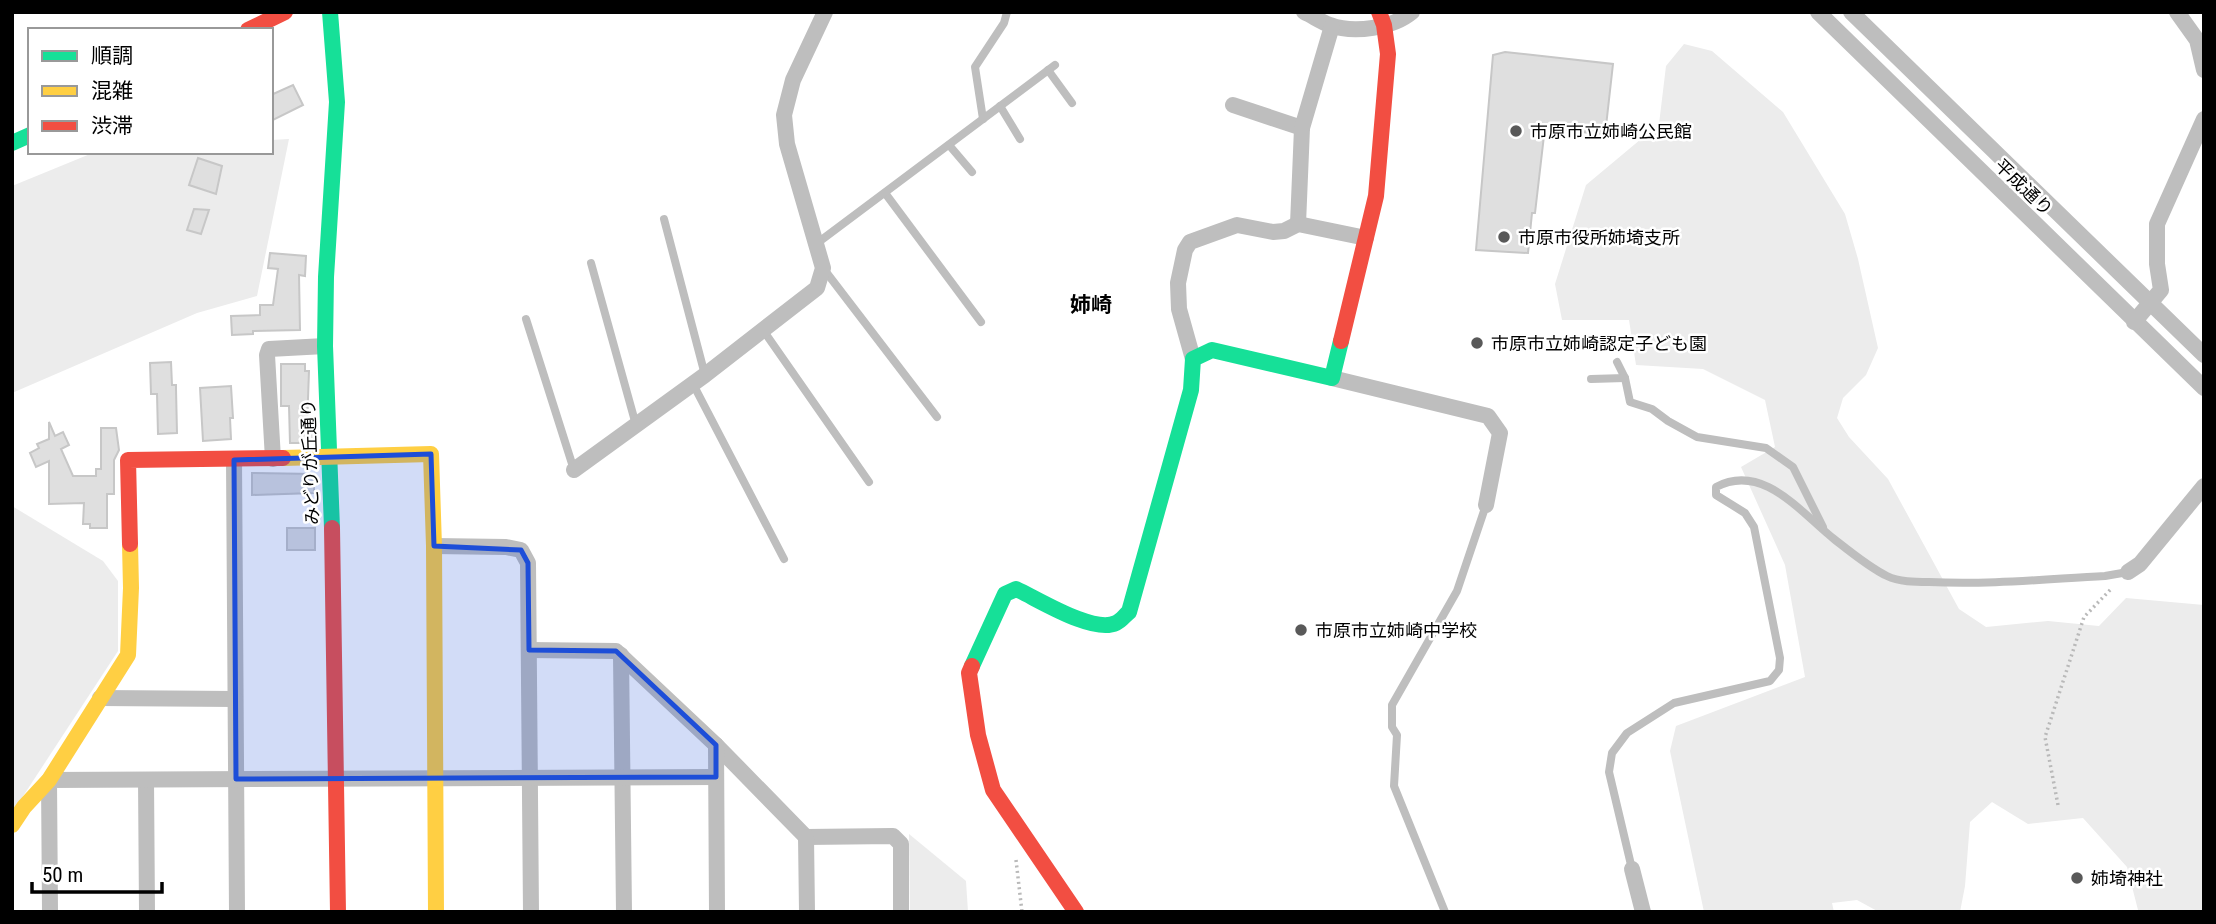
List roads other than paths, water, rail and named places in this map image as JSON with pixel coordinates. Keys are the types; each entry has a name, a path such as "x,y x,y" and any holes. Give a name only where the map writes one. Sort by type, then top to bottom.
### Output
{"street":[{"path":"252,28 285,12"},
{"name":"みどりが丘通り","path":"330,12 337,102 326,277 325,346 331,458 338,912"},
{"path":"574,470 699,380 817,288 823,268 787,144 784,115 793,80 825,12"},
{"path":"1304,12 1332,26 1360,29 1382,18 1405,18 1412,12"},
{"name":"平成通り","path":"1818,12 2204,388"},
{"name":"平成通り","path":"1851,12 2204,355"},
{"path":"2176,12 2197,40 2204,70"},
{"path":"1332,378 1376,196 1388,54 1382,18"},
{"path":"1298,224 1302,128 1332,26"},
{"path":"1233,105 1302,128"},
{"path":"2134,322 2161,290 2157,264 2157,224 2204,119"},
{"path":"12,143 28,136"},
{"path":"1076,912 993,790 978,735 969,673 987,629 1005,594 1016,589 1078,618 1101,625 1115,624 1129,612 1191,390 1193,359 1180,309 1178,283 1185,250 1190,242 1237,225 1273,232 1284,231 1298,224 1366,238"},
{"path":"273,459 267,355 269,349 325,346"},
{"path":"1193,359 1212,350 1488,416 1500,433 1486,505"},
{"path":"12,825 24,807 49,780 128,654 131,588 128,460 431,454 436,912"},
{"path":"234,460 237,912"},
{"path":"2128,572 2140,564 2204,486"},
{"path":"434,546 506,547 521,550 527,563 531,912"},
{"path":"529,650 616,651 621,655 716,745 806,837 807,912"},
{"path":"621,655 624,912"},
{"path":"100,698 235,699"},
{"path":"716,745 717,912"},
{"path":"49,780 716,777"},
{"path":"49,780 50,912"},
{"path":"146,780 147,912"},
{"path":"806,837 893,836 901,844 901,912"},
{"path":"1632,869 1643,912"}],"lane":[{"path":"983,119 975,67 1004,23 1007,12"},
{"path":"816,244 1052,67 1072,103"},
{"path":"1000,106 1020,139"},
{"path":"948,145 972,172"},
{"path":"885,193 981,322"},
{"path":"664,219 699,380 783,559"},
{"path":"591,263 636,425"},
{"path":"823,268 937,417"},
{"path":"526,319 574,470"},
{"path":"763,330 869,481"},
{"path":"1617,362 1625,378 1630,402 1653,409 1697,437 1766,448 1793,467 1826,532"},
{"path":"1591,379 1625,378"},
{"path":"1632,869 1609,772 1612,753 1627,733 1674,703 1770,681 1779,670 1780,658 1754,527 1745,513 1716,495 1716,487 1726,481 1741,479 1755,482 1787,498 1826,532 1887,576 1912,582 1954,584 2105,576 2128,572"},
{"path":"1445,912 1394,786 1397,735 1392,727 1392,705 1458,591 1486,505"}],"place":[{"name":"市原市立姉崎公民館","path":"1516,131"},
{"name":"市原市役所姉埼支所","path":"1504,237"},
{"name":"市原市立姉崎認定子ども園","path":"1477,343"},
{"name":"市原市立姉崎中学校","path":"1301,630"},
{"name":"姉埼神社","path":"2077,878"}],"district":[{"name":"姉崎","path":"1091,305"}]}
